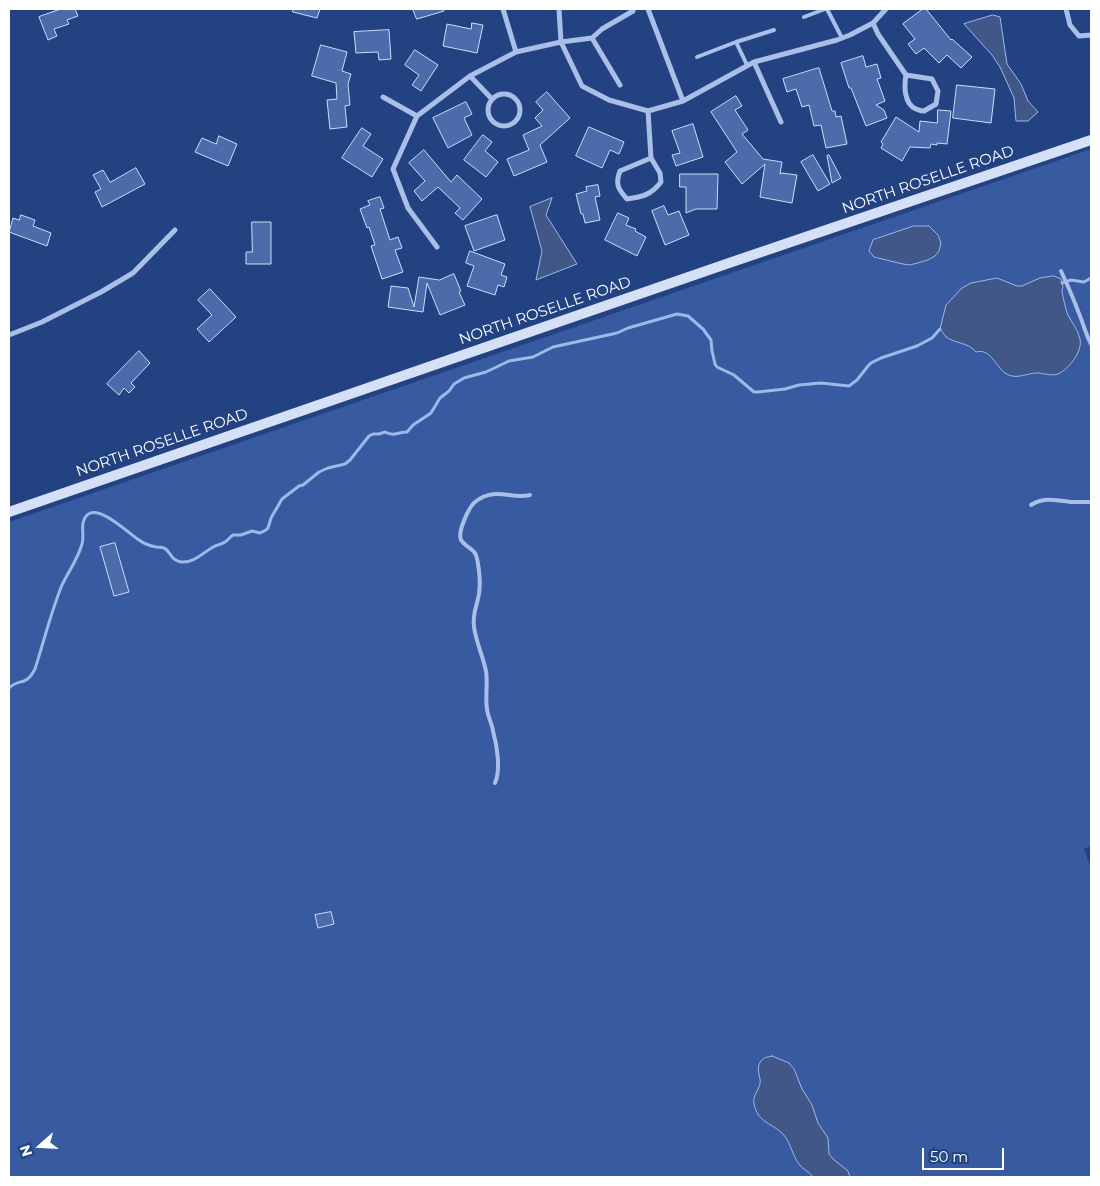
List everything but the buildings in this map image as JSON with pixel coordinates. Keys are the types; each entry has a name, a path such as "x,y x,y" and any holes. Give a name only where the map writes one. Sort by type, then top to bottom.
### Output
{"main road":[{"name":"NORTH ROSELLE ROAD","path":"9,512 1091,140"}],"street":[{"path":"503,9 516,52"},
{"path":"559,9 561,42 582,86 609,100 648,111 683,101 754,62 850,35 873,23 886,9"},
{"path":"648,9 683,101"},
{"path":"1066,9 1070,25 1079,36 1091,35"},
{"path":"437,247 408,208 393,169 416,116 470,76 516,52 561,42 592,38 602,29 633,11"},
{"path":"873,23 878,34 906,74 932,80 938,91 936,104 924,111 914,108 908,101 905,91 904,82 906,74"},
{"path":"592,38 620,85"},
{"path":"754,62 781,122"},
{"path":"470,76 492,99"},
{"path":"504,94 515,98 520,110 516,121 511,125 505,126 493,122 488,111 492,99 504,94"},
{"path":"384,97 416,116"},
{"path":"648,111 651,158 660,173 661,182 655,189 641,198 626,199 618,190 617,178 620,171 651,158"},
{"path":"9,335 42,322 101,292 133,273 176,230"}],"lane":[{"path":"804,17 826,9 842,38"},
{"path":"697,57 774,30"},
{"path":"736,42 747,65"},
{"path":"1061,271 1091,344"},
{"path":"495,783 498,769 494,734 487,708 486,671 474,624 474,613 480,589 479,573 476,556 461,540 460,534 469,510 477,501 496,494 530,495"},
{"path":"1031,505 1045,500 1091,502"}],"shaded area":[{"path":"993,15 1000,17 1007,64 1021,84 1028,101 1038,112 1028,121 1016,121 1014,98 1000,67 992,55 964,24"},
{"path":"1091,149 1091,846 1084,849 1091,869 1091,1177 9,1177 9,522"},
{"path":"552,198 546,215 577,264 536,280 542,251 530,207"},
{"path":"914,226 929,226 938,235 941,243 939,251 935,256 910,265 874,257 869,251 873,240"},
{"path":"1054,276 1061,279 1066,310 1080,339 1079,349 1074,359 1058,374 1009,375 1001,370 989,355 981,351 976,352 969,346 949,339 940,329 946,305 962,288 971,283 997,278 1017,286 1022,286 1040,278"},
{"path":"772,1056 789,1063 794,1069 802,1089 812,1105 818,1123 828,1138 829,1154 848,1171 850,1177 813,1177 799,1164 783,1134 759,1115 754,1104 754,1097 760,1085 759,1064 763,1059"}],"waterway":[{"path":"1062,283 1071,280 1084,282 1091,278"},
{"path":"9,688 28,679 35,669 58,595 80,550 83,540 83,522 87,515 92,513 106,516 143,542 154,547 164,548 177,561 191,561 225,542 233,535 241,535 252,531 260,533 266,530 282,499 319,472 345,464 369,436 385,432 394,434 407,432 413,425 431,413 440,398 454,384 464,378 486,372 509,361 533,357 553,347 617,333 677,314 688,316 703,329 711,340 717,367 734,375 754,392 821,383 849,386 857,380 871,363 917,346 932,338 940,329"}]}
